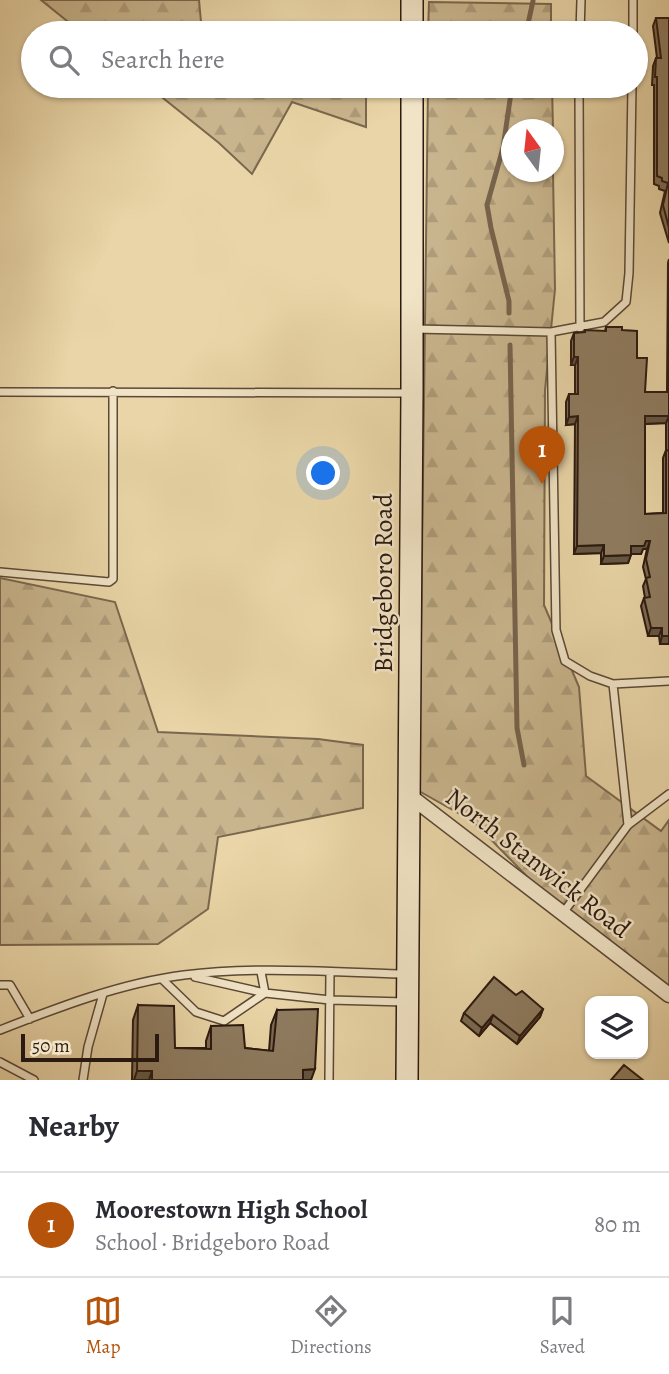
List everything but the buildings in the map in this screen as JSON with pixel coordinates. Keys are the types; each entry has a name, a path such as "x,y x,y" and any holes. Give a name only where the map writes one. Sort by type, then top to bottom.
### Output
{"main road":[{"path":"412,0 412,21"},
{"name":"Bridgeboro Road","path":"407,1080 413,329 412,98"}],"street":[{"name":"North Stanwick Road","path":"410,796 669,995"}],"lane":[{"path":"580,21 581,0"},
{"path":"633,21 634,0"},
{"path":"579,98 580,327"},
{"path":"413,329 551,332 604,322 626,302 629,274 632,98"},
{"path":"551,332 556,630 565,662 590,676 613,684 669,681"},
{"path":"0,572 109,582 113,579 113,391"},
{"path":"0,392 412,393"},
{"path":"613,684 628,825"},
{"path":"563,913 628,825 669,794"},
{"path":"0,1030 126,986 184,975 261,972 408,974"},
{"path":"261,972 265,993"},
{"path":"329,1080 330,972"},
{"path":"184,975 265,993 330,1000 407,1002"},
{"path":"162,979 196,1012 224,1021 265,993"},
{"path":"0,985 10,985 30,1019"},
{"path":"83,1080 88,1047 103,994"},
{"path":"0,1062 34,1080"}],"green space":[{"path":"41,0 199,0 201,21 67,21"},
{"path":"429,2 551,4 551,21 428,21"},
{"path":"163,98 366,98 366,127 292,102 252,174 219,143"},
{"path":"428,98 552,98 553,119 501,119 501,182 553,182 555,289 545,390 544,605 579,687 586,776 661,831 669,820 669,999 585,936 474,822 419,791"},
{"path":"0,578 115,602 158,732 318,739 363,745 363,808 218,837 208,909 158,944 0,945"}],"waterway":[{"path":"529,21 533,1"},
{"path":"509,313 509,301 487,205 503,148 510,98"},
{"path":"510,345 517,728 524,765"}],"place":[{"name":"Moorestown High School","path":"542,484"}]}
